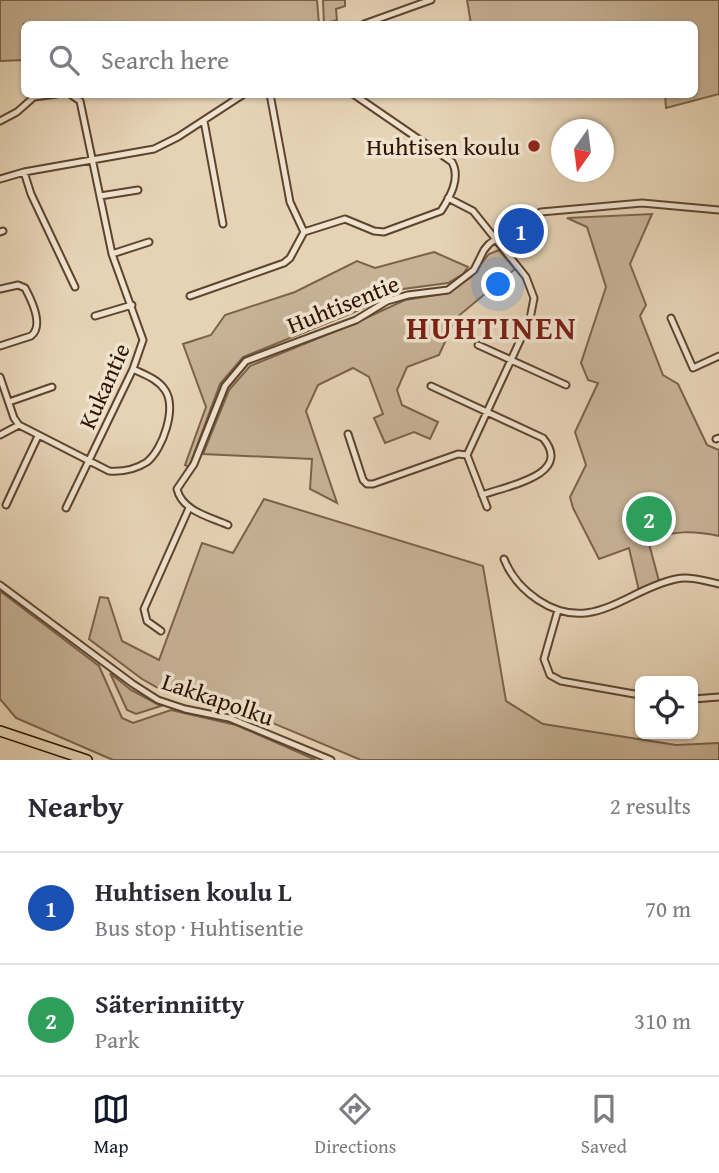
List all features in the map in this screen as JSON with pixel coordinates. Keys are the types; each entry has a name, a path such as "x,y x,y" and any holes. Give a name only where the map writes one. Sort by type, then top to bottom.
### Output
{"highway":[{"path":"0,731 87,760"},
{"path":"0,739 23,740"}],"street":[{"path":"372,21 431,0"},
{"path":"0,121 17,112 33,98"},
{"name":"Kukantie","path":"19,425 89,461 141,352 143,340 112,254 80,101 76,98"},
{"path":"0,179 24,172 154,149 238,98"},
{"path":"271,98 290,202 304,232"},
{"path":"190,296 287,261 304,232 345,219 374,231 384,232 439,213 456,178 452,162 359,98"},
{"path":"204,121 223,224"},
{"path":"24,172 31,194 75,287"},
{"path":"100,197 138,190"},
{"path":"448,198 473,211 526,277 534,298 530,318 467,455 486,506"},
{"name":"Huhtisentie","path":"189,508 178,496 177,486 194,464 225,386 246,361 356,320 387,301 408,295 448,290 474,270 484,250 495,240 532,215 552,209 642,203 719,210"},
{"path":"112,254 149,242"},
{"path":"0,289 18,285 25,288 38,325 31,337 0,346"},
{"path":"95,317 132,305"},
{"path":"671,318 693,368 718,357 719,364"},
{"path":"478,345 566,385"},
{"path":"66,508 89,461 109,471 125,471 147,461 161,439 171,411 168,394 160,384 133,369"},
{"path":"0,377 19,425 0,435"},
{"path":"431,386 543,438 549,446 552,454 548,468 540,475 482,495"},
{"path":"9,402 52,387"},
{"path":"348,434 363,480 367,484 458,454 467,455"},
{"path":"6,505 38,436"},
{"path":"161,631 148,621 144,609 189,508 228,525"},
{"path":"504,559 513,578 549,607 558,610 594,612 680,578 719,584"},
{"name":"Lakkapolku","path":"0,585 158,700 229,718 331,760"},
{"path":"558,610 544,656 550,675 561,681 635,694"},
{"path":"698,699 719,697"}],"shaded area":[{"path":"0,0 317,0 319,21 21,21 21,60 0,61"},
{"path":"323,0 345,0 345,6 336,9 337,20 324,21"},
{"path":"467,0 719,0 719,94 666,108 665,98 698,98 698,21 470,21"},
{"path":"652,214 630,264 646,305 640,316 663,375 678,384 707,445 719,450 719,536 683,532 648,540 659,581 639,591 629,548 599,559 570,497 586,465 575,432 598,383 588,380 581,363 606,287 587,227 567,218"},
{"path":"499,250 515,269 456,318 439,355 407,367 397,390 402,405 438,422 430,439 414,432 385,443 374,418 383,414 369,377 353,368 318,385 306,411 337,503 310,489 312,459 203,454 229,390 250,366 405,300 448,293 471,277 489,254"},
{"path":"434,252 468,267 463,274 448,283 403,289 352,313 243,357 220,384 189,467 185,465 206,407 183,344 211,335 225,315 295,292 357,261 375,268"},
{"path":"264,499 483,566 506,701 543,724 676,745 719,743 719,760 361,760 232,706 167,693 142,679 89,639 100,597 108,598 122,641 159,660 202,543 233,553"},
{"path":"0,591 99,666 122,718 133,723 171,710 236,725 316,760 113,760 16,718 0,699"},
{"path":"110,673 131,690 161,706 136,714 127,710"}],"place":[{"name":"Huhtisen koulu","path":"534,146"},
{"name":"Huhtisen koulu L","path":"521,231"},
{"name":"Säterinniitty","path":"649,519"}],"district":[{"name":"HUHTINEN","path":"492,327"}]}
